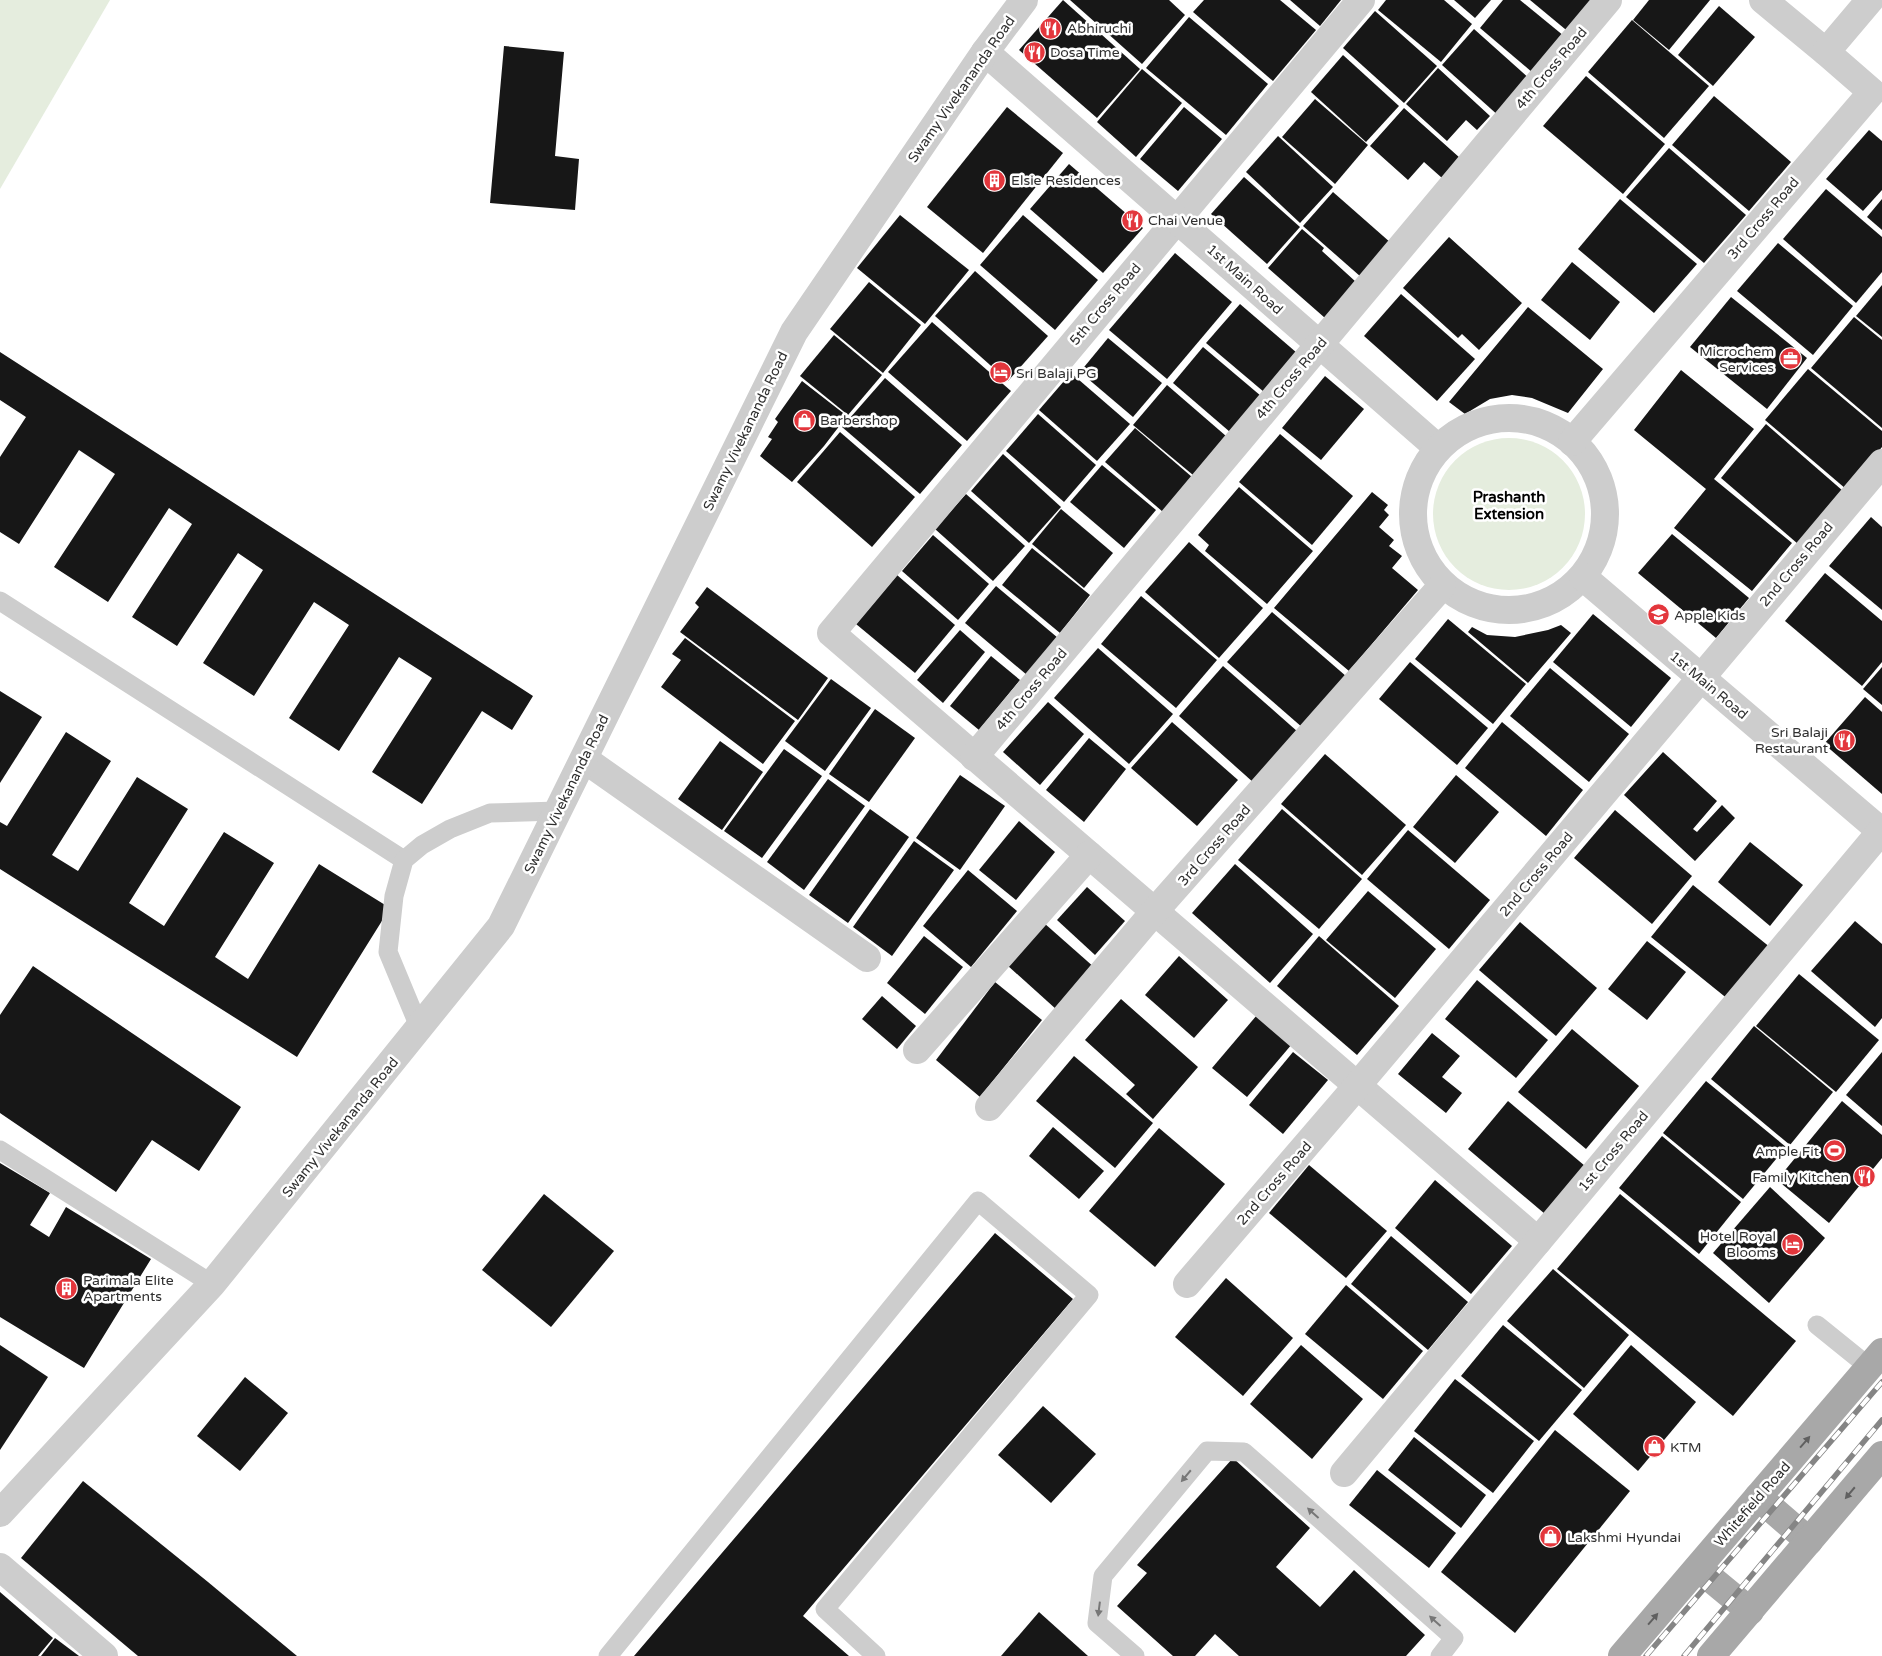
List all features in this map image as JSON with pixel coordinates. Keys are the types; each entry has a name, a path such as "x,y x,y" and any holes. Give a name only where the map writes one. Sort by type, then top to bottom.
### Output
{"main road":[{"name":"Whitefield Road","path":"1622,1656 1875,1359"},
{"path":"1711,1656 1882,1456"},
{"path":"1758,1497 1809,1541"},
{"path":"1698,1568 1750,1611"}],"street":[{"name":"Swamy Vivekananda Road","path":"0,1513 212,1284 502,926 794,332 985,52 1024,0"},
{"name":"5th Cross Road","path":"974,757 831,633 1361,0"},
{"name":"4th Cross Road","path":"974,757 1608,0"},
{"name":"3rd Cross Road","path":"1572,442 1877,96 1763,0"},
{"path":"1826,52 1870,0"},
{"name":"1st Main Road","path":"985,52 1438,448"},
{"path":"1504,417 1532,420 1559,430 1582,451 1596,473 1605,503 1601,542 1582,577 1548,603 1510,612 1470,604 1442,586 1416,544 1412,511 1421,473 1438,448 1458,432 1478,422 1504,417"},
{"name":"2nd Cross Road","path":"1187,1284 1357,1086 1882,463"},
{"name":"1st Main Road","path":"1582,577 1882,831"},
{"name":"3rd Cross Road","path":"989,1107 1154,912 1442,586"},
{"path":"974,757 1538,1241"},
{"path":"584,759 867,958"},
{"name":"1st Cross Road","path":"1344,1473 1882,831"},
{"path":"917,1050 1089,855"},
{"path":"0,1567 104,1656"}],"lane":[{"path":"0,601 404,860"},
{"path":"420,1028 388,952 394,896 404,860 422,845 450,829 490,813 558,811"},
{"path":"0,1150 212,1284"},
{"path":"608,1656 978,1201 1089,1296 826,1609 876,1656"},
{"path":"1817,1326 1875,1359"},
{"path":"1135,1656 1097,1623 1103,1576 1207,1451 1244,1452 1251,1458 1454,1638 1440,1656"}],"green space":[{"path":"0,0 110,0 0,189"},
{"path":"1509,438 1538,444 1551,451 1562,461 1572,472 1579,485 1585,514 1579,543 1572,556 1562,567 1551,577 1538,584 1509,590 1480,584 1467,577 1456,567 1446,556 1439,543 1433,514 1439,485 1446,472 1456,461 1467,451 1480,444"}],"building":[{"path":"1063,0 1140,69 1097,118 1019,50"},
{"path":"1070,0 1169,0 1185,15 1142,64"},
{"path":"1204,0 1280,0 1316,30 1273,81 1193,12"},
{"path":"1290,0 1341,0 1320,26"},
{"path":"1386,0 1444,0 1472,24 1441,62 1378,10"},
{"path":"1454,0 1491,0 1475,18"},
{"path":"1503,0 1520,0 1564,36 1533,73 1480,28"},
{"path":"1530,0 1599,0 1571,34"},
{"path":"1649,0 1710,0 1669,50 1633,20"},
{"path":"1719,6 1755,37 1713,86 1678,55"},
{"path":"1375,11 1437,66 1404,103 1343,48"},
{"path":"1189,17 1268,84 1226,135 1146,68"},
{"path":"1632,20 1709,86 1664,138 1588,72"},
{"path":"1474,29 1532,81 1500,117 1442,65"},
{"path":"504,46 564,52 555,156 579,159 575,210 490,203"},
{"path":"1343,55 1399,106 1366,142 1311,92"},
{"path":"1438,68 1490,116 1477,130 1466,120 1447,141 1406,104"},
{"path":"1142,69 1182,103 1136,157 1097,122"},
{"path":"1586,76 1665,144 1623,194 1543,126"},
{"path":"1714,96 1791,162 1749,211 1672,145"},
{"path":"1315,99 1368,145 1335,184 1282,137"},
{"name":"Elsie Residences","path":"1007,107 1063,153 983,253 927,207"},
{"path":"1184,107 1222,139 1178,191 1140,159"},
{"path":"1404,108 1460,158 1442,178 1424,162 1408,180 1370,146"},
{"path":"1869,130 1882,141 1882,190 1863,211 1826,179"},
{"path":"1278,136 1333,187 1300,223 1246,172"},
{"path":"1669,148 1746,215 1704,263 1626,197"},
{"path":"1069,164 1143,228 1103,273 1030,209"},
{"path":"1244,177 1300,227 1267,264 1211,214"},
{"path":"1826,189 1882,237 1882,272 1856,303 1783,239"},
{"path":"1333,192 1391,243 1361,277 1303,226"},
{"path":"1620,199 1697,264 1654,313 1578,249"},
{"path":"1882,199 1882,230 1867,217"},
{"path":"900,215 969,270 925,324 857,268"},
{"path":"1023,215 1098,280 1055,330 980,265"},
{"path":"1302,229 1324,248 1322,251 1356,282 1325,318 1268,268"},
{"path":"1449,237 1522,303 1479,350 1462,334 1458,338 1403,288"},
{"path":"1778,243 1853,306 1813,355 1737,291"},
{"path":"1175,253 1232,302 1167,379 1109,330"},
{"path":"1572,262 1620,302 1590,340 1541,300"},
{"path":"975,271 1048,336 1008,381 935,316"},
{"path":"869,282 921,325 883,373 830,329"},
{"path":"1882,285 1882,337 1856,316"},
{"path":"1401,294 1475,359 1437,401 1364,336"},
{"path":"1731,297 1807,358 1767,409 1690,347"},
{"path":"1240,304 1297,353 1264,392 1206,343"},
{"path":"1528,307 1603,369 1568,413 1532,398 1512,395 1490,399 1465,414 1449,402"},
{"path":"1854,317 1882,340 1882,428 1811,368"},
{"path":"932,322 1011,391 967,441 888,372"},
{"path":"834,335 882,375 848,415 800,376"},
{"path":"1108,338 1162,383 1133,417 1080,372"},
{"path":"1203,347 1261,396 1230,432 1173,383"},
{"path":"0,352 533,696 512,730 482,711 422,804 372,772 432,678 399,657 339,751 289,718 349,625 314,602 254,696 203,663 263,570 238,553 177,646 132,617 192,524 169,508 108,602 54,567 115,474 79,450 19,544 0,532 0,457 26,417 0,400"},
{"path":"1808,369 1882,431 1882,447 1846,489 1765,420"},
{"path":"1681,370 1754,429 1714,479 1792,543 1752,591 1674,528 1706,489 1634,430"},
{"path":"1071,373 1130,424 1097,461 1039,410"},
{"path":"1325,376 1364,409 1321,460 1282,428"},
{"path":"885,378 962,445 920,494 842,427"},
{"path":"802,381 847,416 824,446 792,482 760,456 772,439 768,437 778,422 775,419"},
{"path":"1167,385 1226,436 1193,475 1133,425"},
{"path":"1038,414 1096,465 1064,502 1006,451"},
{"path":"1766,424 1843,491 1798,544 1721,478"},
{"path":"1135,428 1192,477 1163,512 1105,462"},
{"path":"840,432 915,497 872,547 797,482"},
{"path":"1280,434 1353,496 1312,545 1239,482"},
{"path":"1003,454 1061,507 1029,543 971,491"},
{"path":"1102,465 1156,510 1124,548 1070,502"},
{"path":"1239,487 1313,551 1267,604 1205,551 1209,545 1198,535"},
{"path":"1372,492 1388,505 1384,510 1389,515 1379,527 1394,540 1389,546 1402,556 1392,568 1418,590 1349,671 1274,608"},
{"path":"966,494 1025,546 993,581 935,529"},
{"path":"1061,509 1113,553 1084,588 1032,544"},
{"path":"1871,517 1882,527 1882,610 1829,566"},
{"path":"1672,534 1749,598 1716,638 1638,573"},
{"path":"933,535 989,584 958,620 902,571"},
{"path":"1189,542 1263,608 1219,658 1145,592"},
{"path":"1032,548 1090,595 1060,633 1002,585"},
{"path":"1825,573 1882,621 1882,662 1862,686 1785,621"},
{"path":"897,575 955,625 915,673 856,624"},
{"path":"996,586 1058,638 1027,675 965,623"},
{"path":"707,587 828,678 798,720 680,632 699,607 695,603"},
{"path":"1141,596 1217,660 1176,708 1101,644"},
{"path":"1272,612 1347,677 1303,728 1227,662"},
{"path":"1593,614 1671,678 1631,727 1553,662"},
{"path":"1448,619 1526,684 1493,724 1415,659"},
{"path":"1561,625 1571,633 1528,683 1468,632 1472,627 1487,635 1515,637 1548,630"},
{"path":"960,630 985,652 943,703 917,680"},
{"path":"685,638 795,721 763,764 661,687 681,660 672,654"},
{"path":"1098,648 1173,714 1129,764 1054,698"},
{"path":"991,656 1020,680 979,730 950,706"},
{"path":"1410,662 1488,728 1457,765 1379,699"},
{"path":"1223,666 1298,732 1254,783 1179,716"},
{"path":"1882,667 1882,705 1863,689"},
{"path":"1550,668 1629,734 1589,782 1510,716"},
{"path":"831,679 871,708 825,771 785,741"},
{"path":"0,691 42,717 0,783"},
{"path":"1865,697 1882,712 1882,794 1824,744"},
{"path":"1048,702 1084,734 1040,785 1003,752"},
{"path":"875,709 915,738 869,802 829,774"},
{"path":"1172,722 1238,780 1197,826 1131,768"},
{"path":"1502,722 1583,790 1546,836 1465,768"},
{"path":"66,732 111,761 52,855 78,871 137,777 188,809 129,903 164,926 224,832 274,863 215,957 248,979 319,864 390,908 297,1057 0,869 0,822 7,826"},
{"path":"1089,738 1126,769 1084,822 1046,790"},
{"path":"720,741 763,772 722,830 678,799"},
{"path":"784,749 822,776 762,858 724,831"},
{"path":"1663,752 1717,801 1693,829 1697,832 1722,805 1735,818 1695,861 1624,795"},
{"path":"1325,754 1406,825 1362,875 1281,804"},
{"path":"960,775 1005,806 960,870 916,838"},
{"path":"1456,775 1499,812 1455,863 1413,827"},
{"path":"828,779 865,806 804,890 767,862"},
{"path":"870,809 909,837 848,923 809,895"},
{"path":"1282,809 1362,879 1319,929 1238,860"},
{"path":"1615,810 1692,876 1652,924 1574,858"},
{"path":"1019,821 1055,852 1016,900 979,870"},
{"path":"1408,830 1490,900 1449,949 1367,879"},
{"path":"914,841 954,870 892,956 853,927"},
{"path":"1750,842 1803,885 1770,926 1718,882"},
{"path":"1235,864 1313,934 1270,983 1192,913"},
{"path":"968,870 1017,911 971,967 923,926"},
{"path":"1693,885 1771,948 1729,1000 1651,937"},
{"path":"1087,887 1125,921 1095,955 1057,920"},
{"path":"1368,891 1436,949 1395,998 1326,940"},
{"path":"1855,921 1882,944 1882,1018 1875,1027 1811,971"},
{"path":"1520,922 1597,988 1556,1036 1479,970"},
{"path":"1044,923 1095,968 1057,1010 1007,965"},
{"path":"924,936 963,967 925,1014 887,983"},
{"path":"1319,936 1399,1006 1357,1055 1277,986"},
{"path":"1647,941 1686,972 1647,1020 1608,989"},
{"path":"1179,956 1228,1000 1194,1038 1145,995"},
{"path":"33,966 241,1107 199,1171 152,1140 116,1192 0,1113 0,1015"},
{"path":"1799,974 1879,1040 1836,1092 1756,1026"},
{"path":"1477,980 1548,1040 1516,1078 1445,1019"},
{"path":"995,982 1042,1020 980,1097 936,1060"},
{"path":"882,996 916,1026 897,1049 862,1019"},
{"path":"1121,999 1198,1067 1153,1119 1126,1094 1135,1085 1085,1040"},
{"path":"1257,1015 1292,1044 1247,1097 1212,1068"},
{"path":"1754,1026 1833,1092 1790,1145 1711,1079"},
{"path":"1572,1029 1639,1086 1586,1149 1518,1092"},
{"path":"1432,1033 1460,1056 1442,1077 1462,1093 1446,1113 1398,1074"},
{"path":"1293,1052 1328,1080 1283,1134 1249,1105"},
{"path":"1882,1052 1882,1126 1846,1095"},
{"path":"1074,1056 1153,1123 1115,1168 1036,1101"},
{"path":"1706,1081 1786,1147 1743,1199 1663,1133"},
{"path":"1508,1101 1585,1166 1545,1214 1468,1149"},
{"path":"1842,1101 1882,1135 1882,1158 1829,1223 1777,1180"},
{"path":"1053,1127 1104,1171 1079,1199 1029,1156"},
{"path":"1159,1128 1225,1184 1155,1267 1089,1211"},
{"path":"1662,1136 1741,1202 1699,1254 1619,1188"},
{"name":"Parimala Elite Apartments","path":"0,1163 50,1193 30,1225 49,1237 66,1207 151,1259 84,1368 0,1317"},
{"path":"1309,1165 1387,1231 1346,1278 1269,1213"},
{"path":"1435,1180 1512,1246 1471,1294 1395,1228"},
{"path":"1770,1187 1825,1238 1769,1303 1713,1253"},
{"path":"544,1194 614,1251 551,1327 482,1270"},
{"path":"1620,1194 1796,1341 1733,1416 1557,1269"},
{"path":"995,1233 1073,1299 803,1616 849,1656 634,1656"},
{"path":"1391,1236 1468,1302 1428,1350 1351,1284"},
{"path":"1553,1269 1629,1335 1584,1388 1507,1321"},
{"path":"1226,1278 1293,1338 1243,1396 1175,1337"},
{"path":"1346,1285 1423,1351 1383,1399 1305,1334"},
{"path":"1503,1325 1582,1390 1539,1441 1461,1376"},
{"path":"0,1345 48,1377 0,1450"},
{"path":"1301,1345 1363,1399 1312,1459 1250,1404"},
{"path":"1631,1345 1696,1402 1638,1471 1573,1414"},
{"path":"245,1377 288,1413 240,1471 197,1436"},
{"path":"1455,1379 1534,1441 1493,1493 1414,1431"},
{"path":"1043,1406 1096,1454 1051,1503 998,1455"},
{"path":"1555,1430 1630,1491 1515,1633 1441,1572"},
{"path":"1414,1437 1486,1495 1461,1528 1388,1470"},
{"path":"1233,1458 1310,1528 1276,1567 1320,1607 1354,1570 1425,1635 1406,1656 1239,1656 1215,1634 1195,1656 1173,1656 1117,1606 1147,1573 1137,1565"},
{"path":"1377,1470 1456,1533 1429,1568 1349,1505"},
{"path":"83,1481 297,1656 138,1656 21,1558"},
{"path":"0,1592 53,1638 38,1656 0,1656"},
{"path":"1039,1612 1088,1656 1001,1656"},
{"path":"55,1638 79,1656 41,1656"}],"railway":[{"path":"1646,1656 1882,1382"},
{"path":"1684,1656 1882,1420"}],"place":[{"name":"Abhiruchi","path":"1051,28"},
{"name":"Dosa Time","path":"1034,52"},
{"name":"Elsie Residences","path":"995,180"},
{"name":"Chai Venue","path":"1132,220"},
{"name":"Microchem Services","path":"1790,359"},
{"name":"Sri Balaji PG","path":"1000,373"},
{"name":"Barbershop","path":"804,420"},
{"name":"Apple Kids","path":"1658,615"},
{"name":"Sri Balaji Restaurant","path":"1844,740"},
{"name":"Ample Fit","path":"1835,1151"},
{"name":"Family Kitchen","path":"1865,1177"},
{"name":"Hotel Royal Blooms","path":"1792,1244"},
{"name":"Parimala Elite Apartments","path":"67,1288"},
{"name":"KTM","path":"1654,1447"},
{"name":"Lakshmi Hyundai","path":"1551,1537"}],"district":[{"name":"Prashanth Extension","path":"1509,506"}]}
